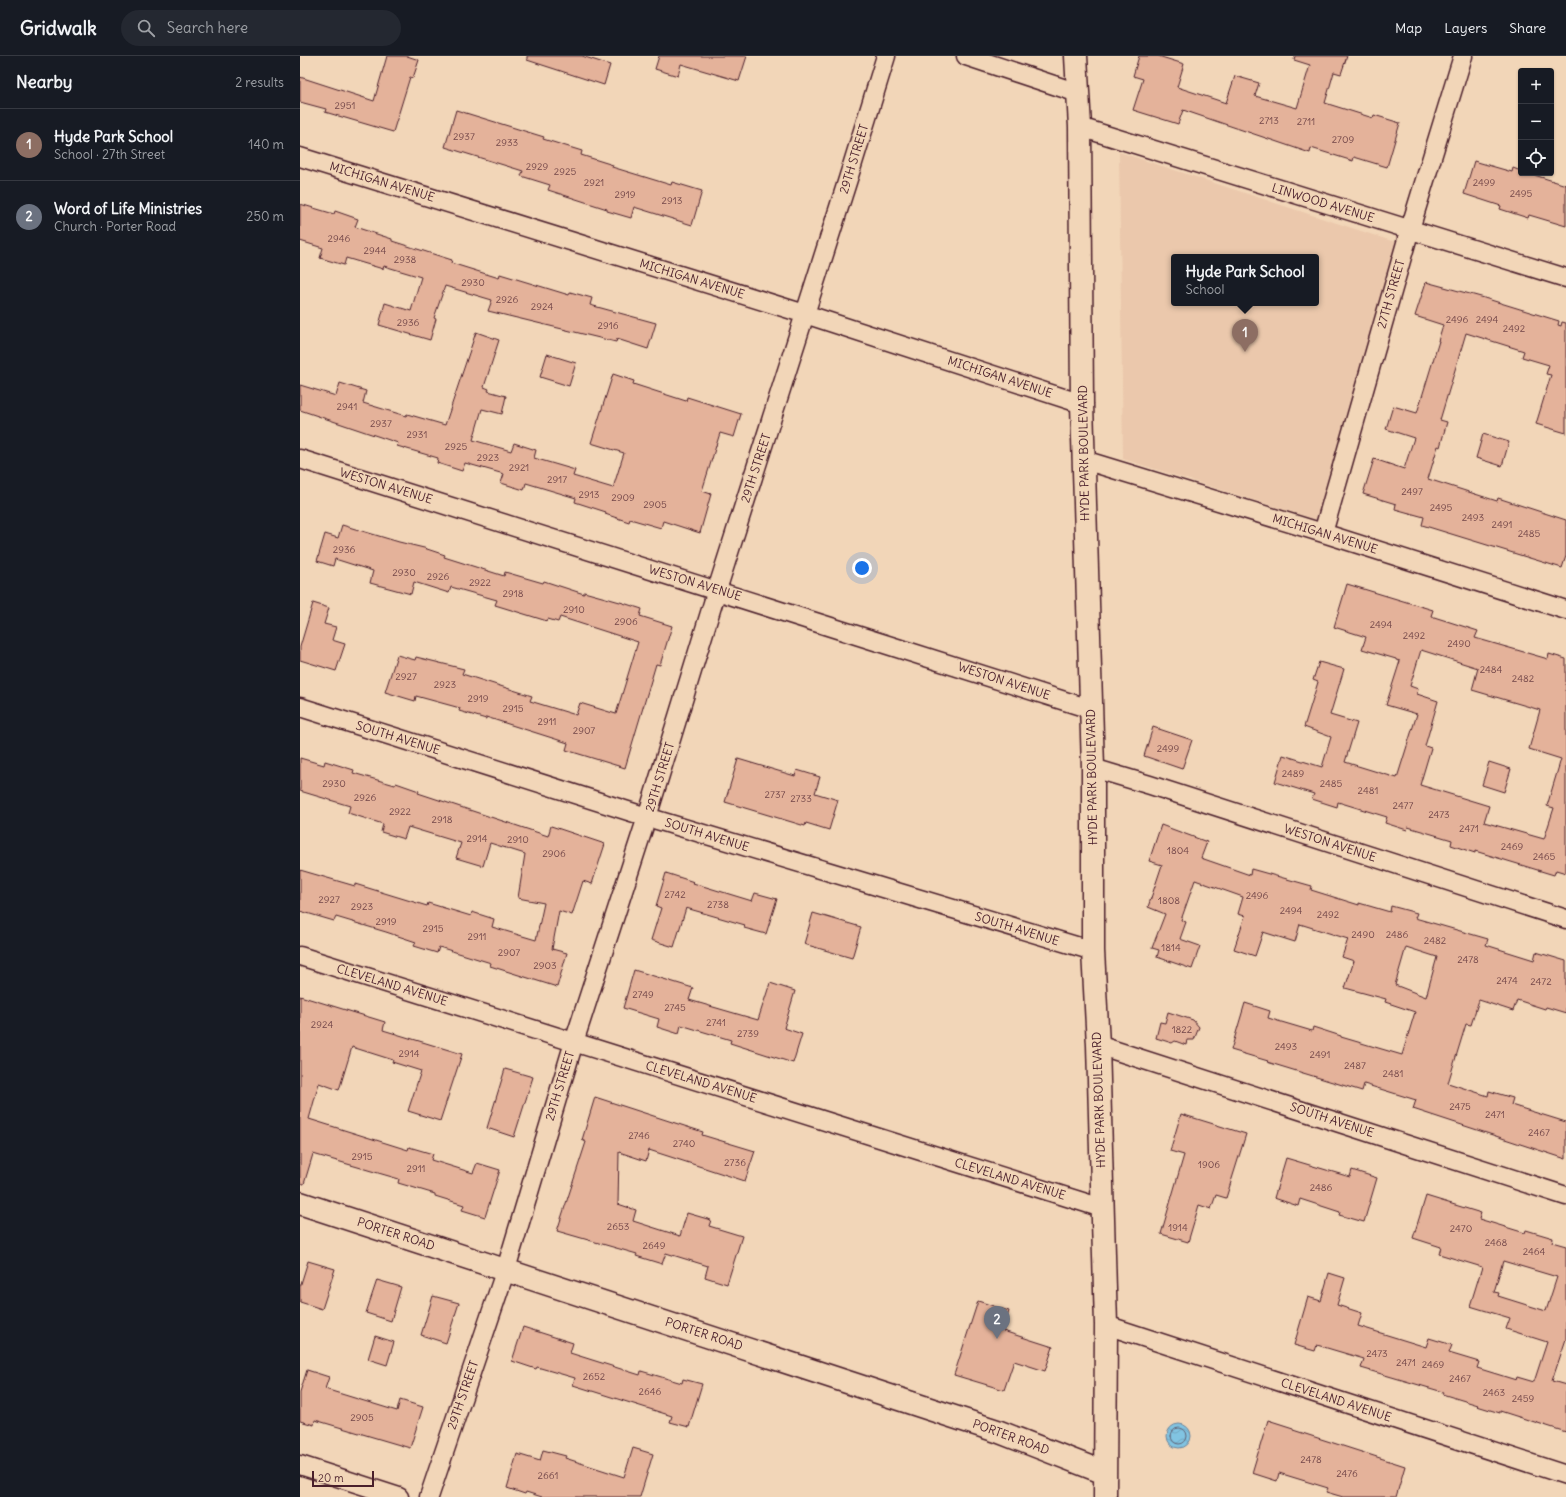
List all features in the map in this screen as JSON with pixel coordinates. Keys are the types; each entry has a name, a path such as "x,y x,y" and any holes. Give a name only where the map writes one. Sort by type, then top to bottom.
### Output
{"main road":[{"name":"HYDE PARK BOULEVARD","path":"1076,56 1080,127 1082,404 1090,709 1093,768 1093,951 1098,1045 1106,1325 1105,1497"},
{"name":"PORTER ROAD","path":"300,1202 996,1431 1105,1473"}],"street":[{"name":"29TH STREET","path":"429,1497 506,1269 574,1042 647,817 717,590 886,56"},
{"path":"966,56 1078,93"},
{"name":"27TH STREET","path":"1323,533 1410,229 1463,56"},
{"name":"LINWOOD AVENUE","path":"1080,127 1566,278"},
{"name":"MICHIGAN AVENUE","path":"300,156 805,314 1082,404"},
{"name":"WESTON AVENUE","path":"300,459 1090,709"},
{"name":"MICHIGAN AVENUE","path":"1084,460 1323,533 1566,610"},
{"name":"SOUTH AVENUE","path":"300,707 647,817 1093,951"},
{"name":"WESTON AVENUE","path":"1093,768 1566,919"},
{"name":"CLEVELAND AVENUE","path":"300,956 1102,1208"},
{"name":"SOUTH AVENUE","path":"1098,1045 1566,1196"},
{"name":"CLEVELAND AVENUE","path":"1106,1325 1566,1475"},
{"path":"300,1465 399,1497"}],"shaded area":[{"path":"1119,152 1401,244 1317,520 1123,459"}],"water":[{"path":"1179,1424 1184,1425 1190,1431 1190,1441 1184,1447 1179,1448 1174,1447 1168,1441 1167,1436 1168,1431 1174,1425"}],"building":[{"path":"387,56 407,56 419,60 413,78 410,77 393,132 325,112 326,109 300,102 300,77 374,101"},
{"path":"527,56 582,56 610,65 604,85 527,60"},
{"path":"659,56 747,56 739,81 681,64 678,76 655,69"},
{"path":"1139,56 1158,56 1184,64 1177,87 1226,103 1235,76 1259,83 1255,96 1297,108 1310,65 1294,60 1295,56 1347,56 1341,74 1334,72 1325,103 1373,118 1374,115 1400,123 1387,167 1354,157 1353,161 1311,148 1310,153 1183,110 1178,124 1133,110 1143,79 1133,76"},
{"path":"456,110 544,137 543,139 582,151 581,155 613,165 612,167 671,185 672,182 702,191 692,225 634,207 631,218 607,211 607,209 548,190 550,185 521,176 523,171 445,147"},
{"path":"1474,161 1512,172 1513,168 1518,170 1518,176 1538,176 1566,185 1566,226 1529,215 1528,218 1500,209 1501,206 1464,194"},
{"path":"300,204 334,214 335,211 358,219 355,227 392,239 392,241 452,260 451,263 499,278 500,274 569,295 570,292 592,298 590,305 656,323 648,349 617,339 616,342 488,311 492,300 445,286 434,318 436,319 430,340 379,325 385,303 411,311 421,277 384,266 383,269 346,258 344,265 320,258 323,248 300,241"},
{"path":"1426,282 1559,321 1558,325 1561,326 1562,322 1566,323 1566,433 1536,424 1551,375 1546,374 1549,365 1522,357 1524,351 1466,333 1440,420 1447,422 1440,447 1438,446 1428,479 1497,501 1498,498 1566,520 1566,556 1562,568 1422,525 1424,517 1395,509 1396,504 1363,494 1374,459 1404,469 1414,438 1386,429 1393,406 1417,413 1439,341 1443,325 1415,316"},
{"path":"476,332 499,340 484,387 489,389 488,391 506,396 502,414 482,409 473,440 511,451 514,443 536,450 534,458 575,470 573,476 613,488 624,453 591,443 613,374 634,381 633,384 686,401 687,397 741,414 734,437 720,433 702,491 711,494 700,533 663,521 661,528 630,519 629,522 605,514 606,512 575,502 576,498 526,483 524,490 501,483 504,474 465,463 462,471 437,463 438,458 397,446 398,443 300,410 300,385 336,396 340,383 366,391 363,403 406,416 407,414 445,425"},
{"path":"547,354 576,363 569,386 540,377"},
{"path":"1483,434 1509,442 1502,466 1476,458"},
{"path":"342,525 424,548 445,555 444,557 504,576 505,572 543,583 544,581 584,594 584,592 620,602 642,609 640,616 672,626 660,665 656,664 625,768 566,750 568,743 486,717 486,719 459,711 460,708 416,696 415,701 385,692 397,655 415,660 416,657 464,669 462,674 532,696 530,701 576,715 580,703 616,714 638,642 560,617 558,622 548,619 547,621 495,605 497,600 451,587 449,593 414,582 411,594 370,583 373,571 335,559 333,566 317,561 325,534 338,538"},
{"path":"1347,584 1433,610 1431,616 1478,631 1475,638 1548,659 1549,654 1566,659 1566,873 1556,870 1554,875 1475,851 1475,853 1451,845 1452,840 1408,827 1407,830 1385,823 1387,817 1338,802 1337,807 1312,799 1314,794 1275,782 1283,755 1322,767 1331,737 1304,727 1318,682 1313,680 1319,662 1344,669 1330,715 1357,723 1345,762 1397,778 1417,714 1386,705 1400,661 1362,649 1366,637 1334,627","holes":["1421,650 1478,668 1472,690 1540,710 1529,749 1561,759 1547,806 1554,808 1544,839 1484,822 1489,806 1420,785 1431,748 1425,746 1438,701 1417,694 1418,689 1410,686"]},
{"path":"313,603 329,608 324,624 336,627 332,640 345,644 336,671 300,660 300,647"},
{"path":"1153,727 1192,740 1182,769 1144,756"},
{"path":"300,758 324,765 325,761 354,770 353,773 395,785 396,783 419,791 418,793 548,836 551,826 605,844 592,884 583,881 572,915 559,911 552,949 567,953 557,987 490,966 491,963 439,947 437,953 414,946 416,942 386,932 336,917 334,921 300,911 300,870 355,886 355,884 427,906 428,903 471,916 472,912 494,919 492,927 536,940 544,903 518,898 525,854 490,843 483,866 456,858 461,843 408,827 404,839 381,832 383,824 348,813 350,806 300,791"},
{"path":"738,759 795,776 797,770 820,777 815,793 838,800 829,830 806,823 805,826 725,802"},
{"path":"1489,762 1511,769 1504,792 1482,785"},
{"path":"1161,825 1207,842 1201,858 1250,875 1251,869 1312,886 1311,890 1359,905 1359,903 1390,912 1391,906 1417,913 1415,918 1488,939 1486,945 1534,960 1536,952 1566,961 1566,1013 1546,1007 1545,1009 1517,1000 1513,1011 1479,1000 1471,1025 1466,1024 1448,1083 1488,1096 1489,1091 1513,1098 1511,1105 1566,1122 1566,1159 1413,1109 1416,1100 1364,1084 1362,1091 1231,1050 1245,1003 1270,1011 1268,1018 1312,1031 1313,1027 1402,1055 1415,1012 1385,1002 1386,999 1345,988 1354,961 1342,957 1348,939 1300,924 1295,942 1263,932 1255,956 1234,949 1245,916 1238,914 1243,897 1195,880 1181,920 1186,922 1180,939 1200,946 1192,969 1157,957 1159,950 1152,948 1165,914 1148,907 1162,865 1149,861","holes":["1406,947 1437,957 1426,997 1395,985"]},
{"path":"666,873 752,901 755,893 777,899 766,934 744,928 745,925 686,908 674,947 651,940 661,908 656,906"},
{"path":"813,913 861,927 852,958 804,944"},
{"path":"634,970 693,988 689,1000 758,1020 770,983 795,991 784,1028 802,1034 793,1063 730,1043 731,1040 681,1025 679,1034 657,1027 659,1019 623,1008"},
{"path":"300,996 385,1022 383,1030 462,1054 440,1121 408,1111 421,1071 352,1047 339,1090 319,1083 309,1119 408,1150 409,1147 433,1154 431,1160 473,1173 477,1163 500,1170 485,1217 462,1210 464,1205 435,1196 435,1194 398,1183 399,1179 313,1154 304,1184 300,1183"},
{"path":"1168,1012 1193,1020 1199,1027 1194,1040 1187,1040 1186,1045 1175,1041 1172,1043 1156,1038 1160,1022 1165,1023"},
{"path":"505,1069 533,1077 514,1137 487,1128"},
{"path":"595,1097 703,1132 702,1135 755,1151 745,1181 649,1150 646,1161 619,1152 618,1204 636,1210 633,1221 680,1236 687,1213 711,1220 709,1226 742,1236 727,1284 705,1277 708,1266 666,1253 662,1264 636,1256 637,1254 557,1231 586,1142 582,1140"},
{"path":"1181,1114 1246,1134 1226,1198 1216,1195 1211,1209 1199,1205 1188,1242 1161,1234 1184,1155 1170,1151"},
{"path":"1286,1158 1350,1177 1352,1170 1377,1178 1364,1222 1339,1215 1340,1212 1300,1199 1298,1206 1274,1198"},
{"path":"1426,1196 1481,1213 1479,1219 1525,1233 1526,1230 1553,1238 1552,1242 1566,1246 1566,1339 1552,1381 1566,1385 1566,1432 1500,1411 1500,1413 1477,1406 1478,1405 1442,1394 1443,1392 1361,1368 1364,1359 1317,1345 1315,1351 1294,1345 1308,1297 1321,1301 1329,1273 1345,1278 1337,1305 1362,1313 1358,1326 1426,1347 1429,1338 1452,1345 1449,1353 1479,1362 1477,1368 1516,1380 1517,1377 1534,1382 1547,1342 1506,1329 1510,1318 1470,1306 1482,1267 1439,1254 1441,1247 1413,1238","holes":["1503,1261 1557,1277 1546,1311 1498,1296 1499,1293 1494,1292"]},
{"path":"308,1261 335,1269 322,1309 300,1302 300,1287"},
{"path":"377,1280 401,1287 391,1321 366,1313"},
{"path":"433,1296 459,1303 446,1343 421,1335"},
{"path":"978,1301 1009,1311 1003,1331 1053,1347 1045,1371 1014,1361 1004,1390 954,1375"},
{"path":"523,1327 573,1343 570,1353 640,1375 641,1371 682,1383 683,1379 702,1384 689,1427 670,1422 672,1416 573,1385 575,1378 537,1367 536,1369 512,1361"},
{"path":"375,1336 394,1342 387,1365 368,1359"},
{"path":"307,1370 329,1377 325,1389 397,1411 400,1400 423,1407 410,1448 315,1420 314,1425 300,1421 300,1392"},
{"path":"1268,1420 1293,1428 1293,1430 1405,1466 1396,1497 1343,1497 1326,1492 1328,1488 1279,1473 1277,1481 1252,1473"},
{"path":"633,1448 653,1454 640,1497 542,1497 526,1492 525,1494 507,1488 517,1454 540,1461 543,1450 566,1456 565,1458 624,1477"}],"place":[{"name":"Hyde Park School","path":"1245,352"},
{"name":"Word of Life Ministries","path":"997,1339"}]}
